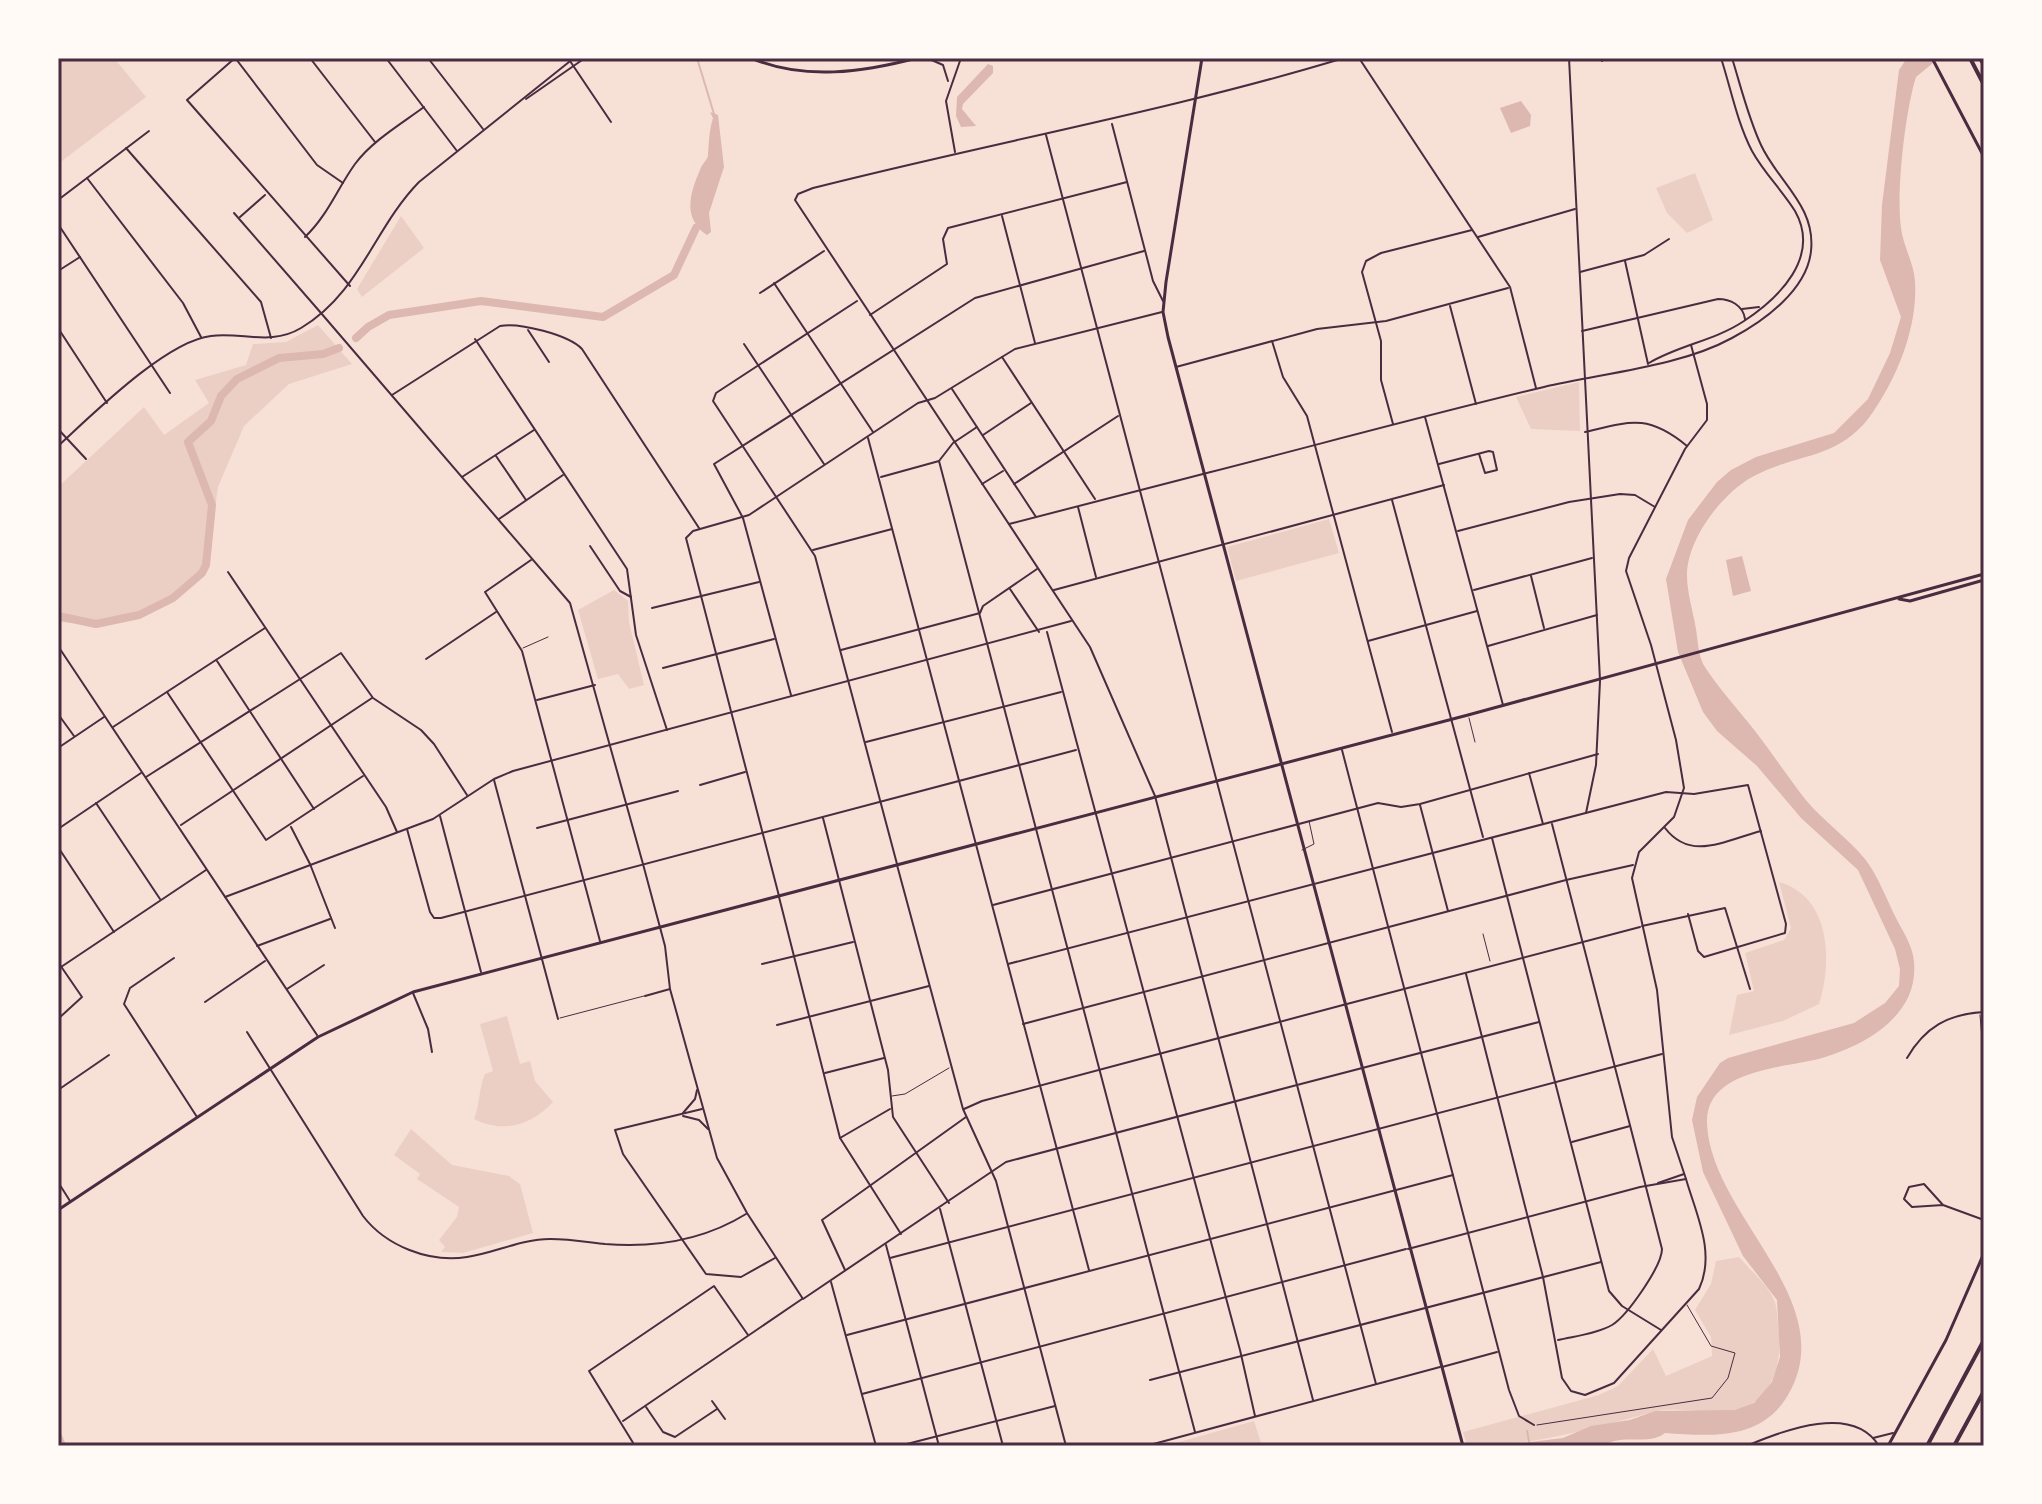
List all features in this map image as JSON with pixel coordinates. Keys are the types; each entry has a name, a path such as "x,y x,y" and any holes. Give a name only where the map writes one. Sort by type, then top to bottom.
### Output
{"highway":[{"path":"1970,58 1984,85"},
{"path":"1980,58 1984,65"},
{"path":"1927,1446 1984,1340"},
{"path":"1954,1446 1984,1391"}],"main road":[{"path":"751,58 811,71 847,72 917,58"},
{"path":"1202,58 1163,312 1279,765 1463,1446"},
{"path":"1932,58 1984,157"},
{"path":"58,1210 318,1037 413,992 1503,706 1984,574"},
{"path":"1899,599 1910,601 1984,580"},
{"path":"1888,1446 1946,1340 1984,1253"}],"street":[{"path":"344,184 317,165 235,58 187,100 350,286"},
{"path":"310,58 376,143"},
{"path":"386,58 457,151"},
{"path":"428,58 484,130"},
{"path":"58,446 152,367 201,338 271,338 294,332 321,313 350,286 402,199 574,58"},
{"path":"522,101 585,58"},
{"path":"927,58 943,65 948,87"},
{"path":"955,152 945,113 948,87 961,58"},
{"path":"1313,1400 1155,796 1104,675 1038,569 797,207 796,197 813,188 955,152 1195,101 1344,58"},
{"path":"1359,58 1510,287 1536,389"},
{"path":"1569,58 1585,432 1600,680 1598,754 1586,814"},
{"path":"1648,364 1745,320 1764,305 1794,273 1803,241 1796,214 1757,160 1742,127 1721,58"},
{"path":"1008,524 1425,416 1693,353 1746,330 1794,290 1808,266 1812,235 1807,218 1767,156 1753,124 1732,58"},
{"path":"569,60 611,122"},
{"path":"1728,80 1738,77"},
{"path":"305,237 328,212 355,164 376,143 424,107"},
{"path":"1111,121 1155,290 1163,302"},
{"path":"1742,127 1753,124"},
{"path":"58,200 149,131"},
{"path":"1046,134 1376,1384"},
{"path":"126,148 261,302 268,318 271,338"},
{"path":"1757,160 1767,156"},
{"path":"87,178 183,303 201,338"},
{"path":"869,316 947,264 944,233 954,226 1127,182"},
{"path":"239,218 267,194"},
{"path":"1478,237 1576,209"},
{"path":"234,213 570,603 660,926 670,989 708,1130 723,1171 803,1299"},
{"path":"1002,215 1035,343"},
{"path":"58,224 170,393"},
{"path":"1393,424 1381,380 1382,347 1362,272 1366,261 1381,253 1473,230"},
{"path":"1579,272 1644,255 1669,239"},
{"path":"760,293 825,250"},
{"path":"791,696 743,518 713,466 975,298 1144,251"},
{"path":"58,271 80,257"},
{"path":"1625,261 1648,364"},
{"path":"774,283 874,433"},
{"path":"1175,368 1331,326 1376,323 1510,287"},
{"path":"1582,331 1718,299 1732,301 1742,309 1745,320"},
{"path":"858,300 713,398 812,550 963,1109 992,1174 1009,1228 1066,1446"},
{"path":"1449,304 1476,404"},
{"path":"1742,309 1764,305"},
{"path":"901,1234 840,1138 686,538 700,529 743,518 868,436 1001,356 1035,343 1163,312"},
{"path":"391,396 475,339 506,324 563,336 582,349 700,529"},
{"path":"58,328 107,403"},
{"path":"528,329 549,362"},
{"path":"475,339 627,569 636,635 667,730"},
{"path":"1272,341 1283,377 1307,416 1393,735"},
{"path":"744,344 824,465"},
{"path":"1465,972 1543,1277 1564,1383 1571,1391 1585,1395 1614,1383 1687,1305 1703,1280 1707,1255 1672,1137 1657,990 1633,886 1633,865 1644,845 1678,811 1684,793 1676,740 1656,664 1626,576 1629,558 1687,446 1708,415 1691,345"},
{"path":"1001,356 1097,501"},
{"path":"951,388 1036,517"},
{"path":"982,436 1032,403"},
{"path":"1014,484 1119,416"},
{"path":"1425,416 1503,706"},
{"path":"1585,432 1631,422 1650,422 1687,446"},
{"path":"880,477 939,461 953,443 977,427"},
{"path":"58,429 86,459"},
{"path":"461,477 535,429"},
{"path":"868,436 962,780 1089,1270"},
{"path":"1438,464 1479,454 1493,452 1497,470 1485,473 1479,454"},
{"path":"496,455 527,500"},
{"path":"939,461 1195,1432"},
{"path":"981,485 1004,470"},
{"path":"498,520 564,475"},
{"path":"1052,591 1444,485"},
{"path":"1457,531 1589,498 1627,494 1656,507"},
{"path":"1392,499 1483,839"},
{"path":"1078,506 1096,577"},
{"path":"812,550 894,528"},
{"path":"590,546 620,591 632,597"},
{"path":"1472,591 1592,558"},
{"path":"532,559 485,592 521,650 601,943"},
{"path":"980,613 983,606 1038,569"},
{"path":"228,572 386,807 397,833"},
{"path":"1530,575 1544,629"},
{"path":"652,608 760,581"},
{"path":"1009,588 1039,632"},
{"path":"426,659 497,611"},
{"path":"1367,641 1477,611"},
{"path":"841,650 980,613"},
{"path":"1487,646 1597,615"},
{"path":"225,897 440,815 494,779 791,696 1047,631 1072,621"},
{"path":"113,728 266,627"},
{"path":"1047,631 1255,1416"},
{"path":"521,650 548,637"},
{"path":"663,668 776,639"},
{"path":"58,646 318,1037"},
{"path":"146,777 299,676 333,655 343,654 373,698 421,730 468,796"},
{"path":"217,660 314,809"},
{"path":"536,700 595,685"},
{"path":"864,742 1063,691"},
{"path":"167,692 266,840 364,775"},
{"path":"179,827 373,698"},
{"path":"58,714 74,737"},
{"path":"1468,715 1475,742"},
{"path":"58,748 105,717"},
{"path":"407,829 434,918 1077,749"},
{"path":"1341,749 1519,1416 1534,1425 1712,1398 1728,1378 1735,1353 1711,1346 1687,1305"},
{"path":"992,905 1357,808 1378,803 1401,807 1420,804 1598,754"},
{"path":"58,829 142,772"},
{"path":"700,785 745,772"},
{"path":"1529,772 1543,824"},
{"path":"494,779 558,1019 670,989"},
{"path":"1008,964 1666,792 1684,793 1748,785 1762,831 1785,933 1740,948 1701,956 1688,914"},
{"path":"537,828 678,791"},
{"path":"96,803 161,901"},
{"path":"1420,804 1448,911"},
{"path":"440,815 482,973"},
{"path":"822,817 885,1057 891,1108 949,1203"},
{"path":"1302,850 1314,844 1309,821"},
{"path":"1552,822 1662,1255 1628,1309 1609,1327 1556,1341"},
{"path":"290,826 310,864 335,928"},
{"path":"1665,827 1675,840 1693,847 1762,831"},
{"path":"1492,837 1609,1291 1628,1309 1661,1330"},
{"path":"58,847 114,932"},
{"path":"1023,1024 1507,895 1633,865"},
{"path":"61,967 207,869"},
{"path":"963,1109 1039,1085 1465,972 1688,914 1725,908 1740,948 1750,989"},
{"path":"257,947 331,919"},
{"path":"1483,934 1490,961"},
{"path":"762,964 854,942"},
{"path":"174,958 130,988 124,1004 197,1117"},
{"path":"205,1002 266,961"},
{"path":"58,962 82,997 58,1019"},
{"path":"286,990 324,965"},
{"path":"777,1025 929,986"},
{"path":"413,992 428,1029 432,1052"},
{"path":"1907,1058 1932,1027 1957,1015 1982,1012 1984,1060"},
{"path":"623,1421 1006,1162 1540,1022"},
{"path":"247,1032 369,1223 417,1253 453,1259 545,1239 628,1245 683,1240 723,1228 747,1213"},
{"path":"890,1258 1664,1054"},
{"path":"58,1090 109,1055"},
{"path":"825,1073 885,1057"},
{"path":"892,1096 905,1094 952,1068"},
{"path":"678,1115 695,1099 697,1090"},
{"path":"840,1138 891,1108"},
{"path":"702,1109 615,1130 623,1154 706,1274 748,1275 776,1257"},
{"path":"678,1115 696,1118 708,1130"},
{"path":"846,1271 822,1220 966,1117"},
{"path":"1571,1142 1630,1126"},
{"path":"862,1394 1646,1187 1684,1174"},
{"path":"847,1335 1454,1175"},
{"path":"1657,1184 1686,1179"},
{"path":"58,1182 70,1202"},
{"path":"1943,1205 1924,1184 1909,1187 1904,1199 1917,1208 1943,1205 1984,1220"},
{"path":"940,1209 1003,1446"},
{"path":"886,1245 939,1446"},
{"path":"1150,1380 1602,1261"},
{"path":"831,1280 876,1446"},
{"path":"635,1446 623,1421 589,1371 714,1286 748,1335"},
{"path":"1146,1446 1500,1352"},
{"path":"712,1401 725,1419"},
{"path":"645,1405 663,1432 675,1437 717,1409"},
{"path":"899,1446 1055,1406"},
{"path":"1746,1446 1758,1444 1785,1431 1837,1423 1873,1438 1886,1438 1897,1430"},
{"path":"1873,1438 1879,1446"}],"shaded area":[{"path":"58,58 114,58 146,97 58,164"},
{"path":"1907,58 1939,58 1916,77 1905,131 1900,213 1902,235 1914,274 1915,298 1910,333 1898,367 1873,412 1846,439 1817,454 1769,469 1729,494 1700,533 1693,547 1687,575 1703,664 1805,799 1858,851 1878,880 1913,956 1913,981 1908,998 1886,1025 1856,1045 1822,1058 1751,1074 1719,1091 1710,1105 1707,1123 1714,1157 1729,1191 1787,1292 1799,1326 1800,1360 1788,1395 1777,1410 1764,1421 1734,1432 1700,1435 1665,1433 1651,1439 1618,1440 1603,1446 1498,1446 1563,1438 1591,1426 1630,1420 1655,1411 1735,1410 1754,1403 1772,1382 1780,1357 1777,1300 1743,1256 1703,1172 1692,1120 1697,1097 1720,1063 1728,1058 1854,1023 1885,1003 1899,986 1900,969 1895,949 1858,870 1801,818 1757,766 1717,731 1703,712 1678,652 1666,579 1688,520 1717,482 1731,470 1756,457 1834,433 1868,399 1890,353 1901,317 1880,260 1882,205 1899,70"},
{"path":"988,64 993,66 993,73 963,104 962,109 976,126 961,127 956,116 957,97"},
{"path":"1521,101 1531,115 1530,126 1511,133 1500,108"},
{"path":"710,112 718,115 724,167 709,213 711,232 707,235 694,222 690,206 696,179 708,157 713,118"},
{"path":"1695,173 1713,220 1687,233 1667,213 1656,188"},
{"path":"401,216 424,248 362,297 357,289"},
{"path":"318,325 352,364 289,384 244,426 218,487 207,564 193,585 144,616 100,625 58,622 58,487 144,407 164,435 209,403 195,380 246,365 253,344 286,342"},
{"path":"1579,382 1580,431 1531,429 1516,397"},
{"path":"1329,519 1339,553 1236,581 1227,547"},
{"path":"1742,556 1751,591 1733,596 1726,560"},
{"path":"614,590 628,601 629,622 644,685 629,689 618,674 598,679 578,610"},
{"path":"1779,882 1796,889 1818,915 1826,950 1819,1004 1783,1021 1729,1035 1737,995 1754,991 1745,953 1784,940 1791,928"},
{"path":"507,1016 520,1064 530,1061 535,1081 553,1102 526,1121 496,1126 474,1119 485,1074 493,1071 480,1024"},
{"path":"411,1129 452,1165 509,1176 520,1184 533,1233 463,1253 441,1252 445,1247 439,1240 457,1217 459,1207 417,1179 420,1174 394,1155"},
{"path":"1739,1257 1768,1289 1776,1308 1779,1338 1777,1366 1767,1390 1758,1399 1732,1411 1663,1410 1538,1440 1467,1446 1463,1432 1599,1395 1618,1386 1653,1349 1666,1376 1712,1356 1711,1337 1695,1310 1711,1284 1716,1261"},
{"path":"1254,1421 1262,1446 1165,1446"}],"waterway":[{"path":"697,58 714,114"},
{"path":"356,338 389,315 481,301 603,317 674,275 696,228"},
{"path":"58,616 96,624 139,615 173,598 202,573 206,565 212,505 188,442 211,421 221,396 237,379 279,358 323,354 339,348"},
{"path":"1527,1431 1530,1446"},
{"path":"58,1436 62,1446"}]}
